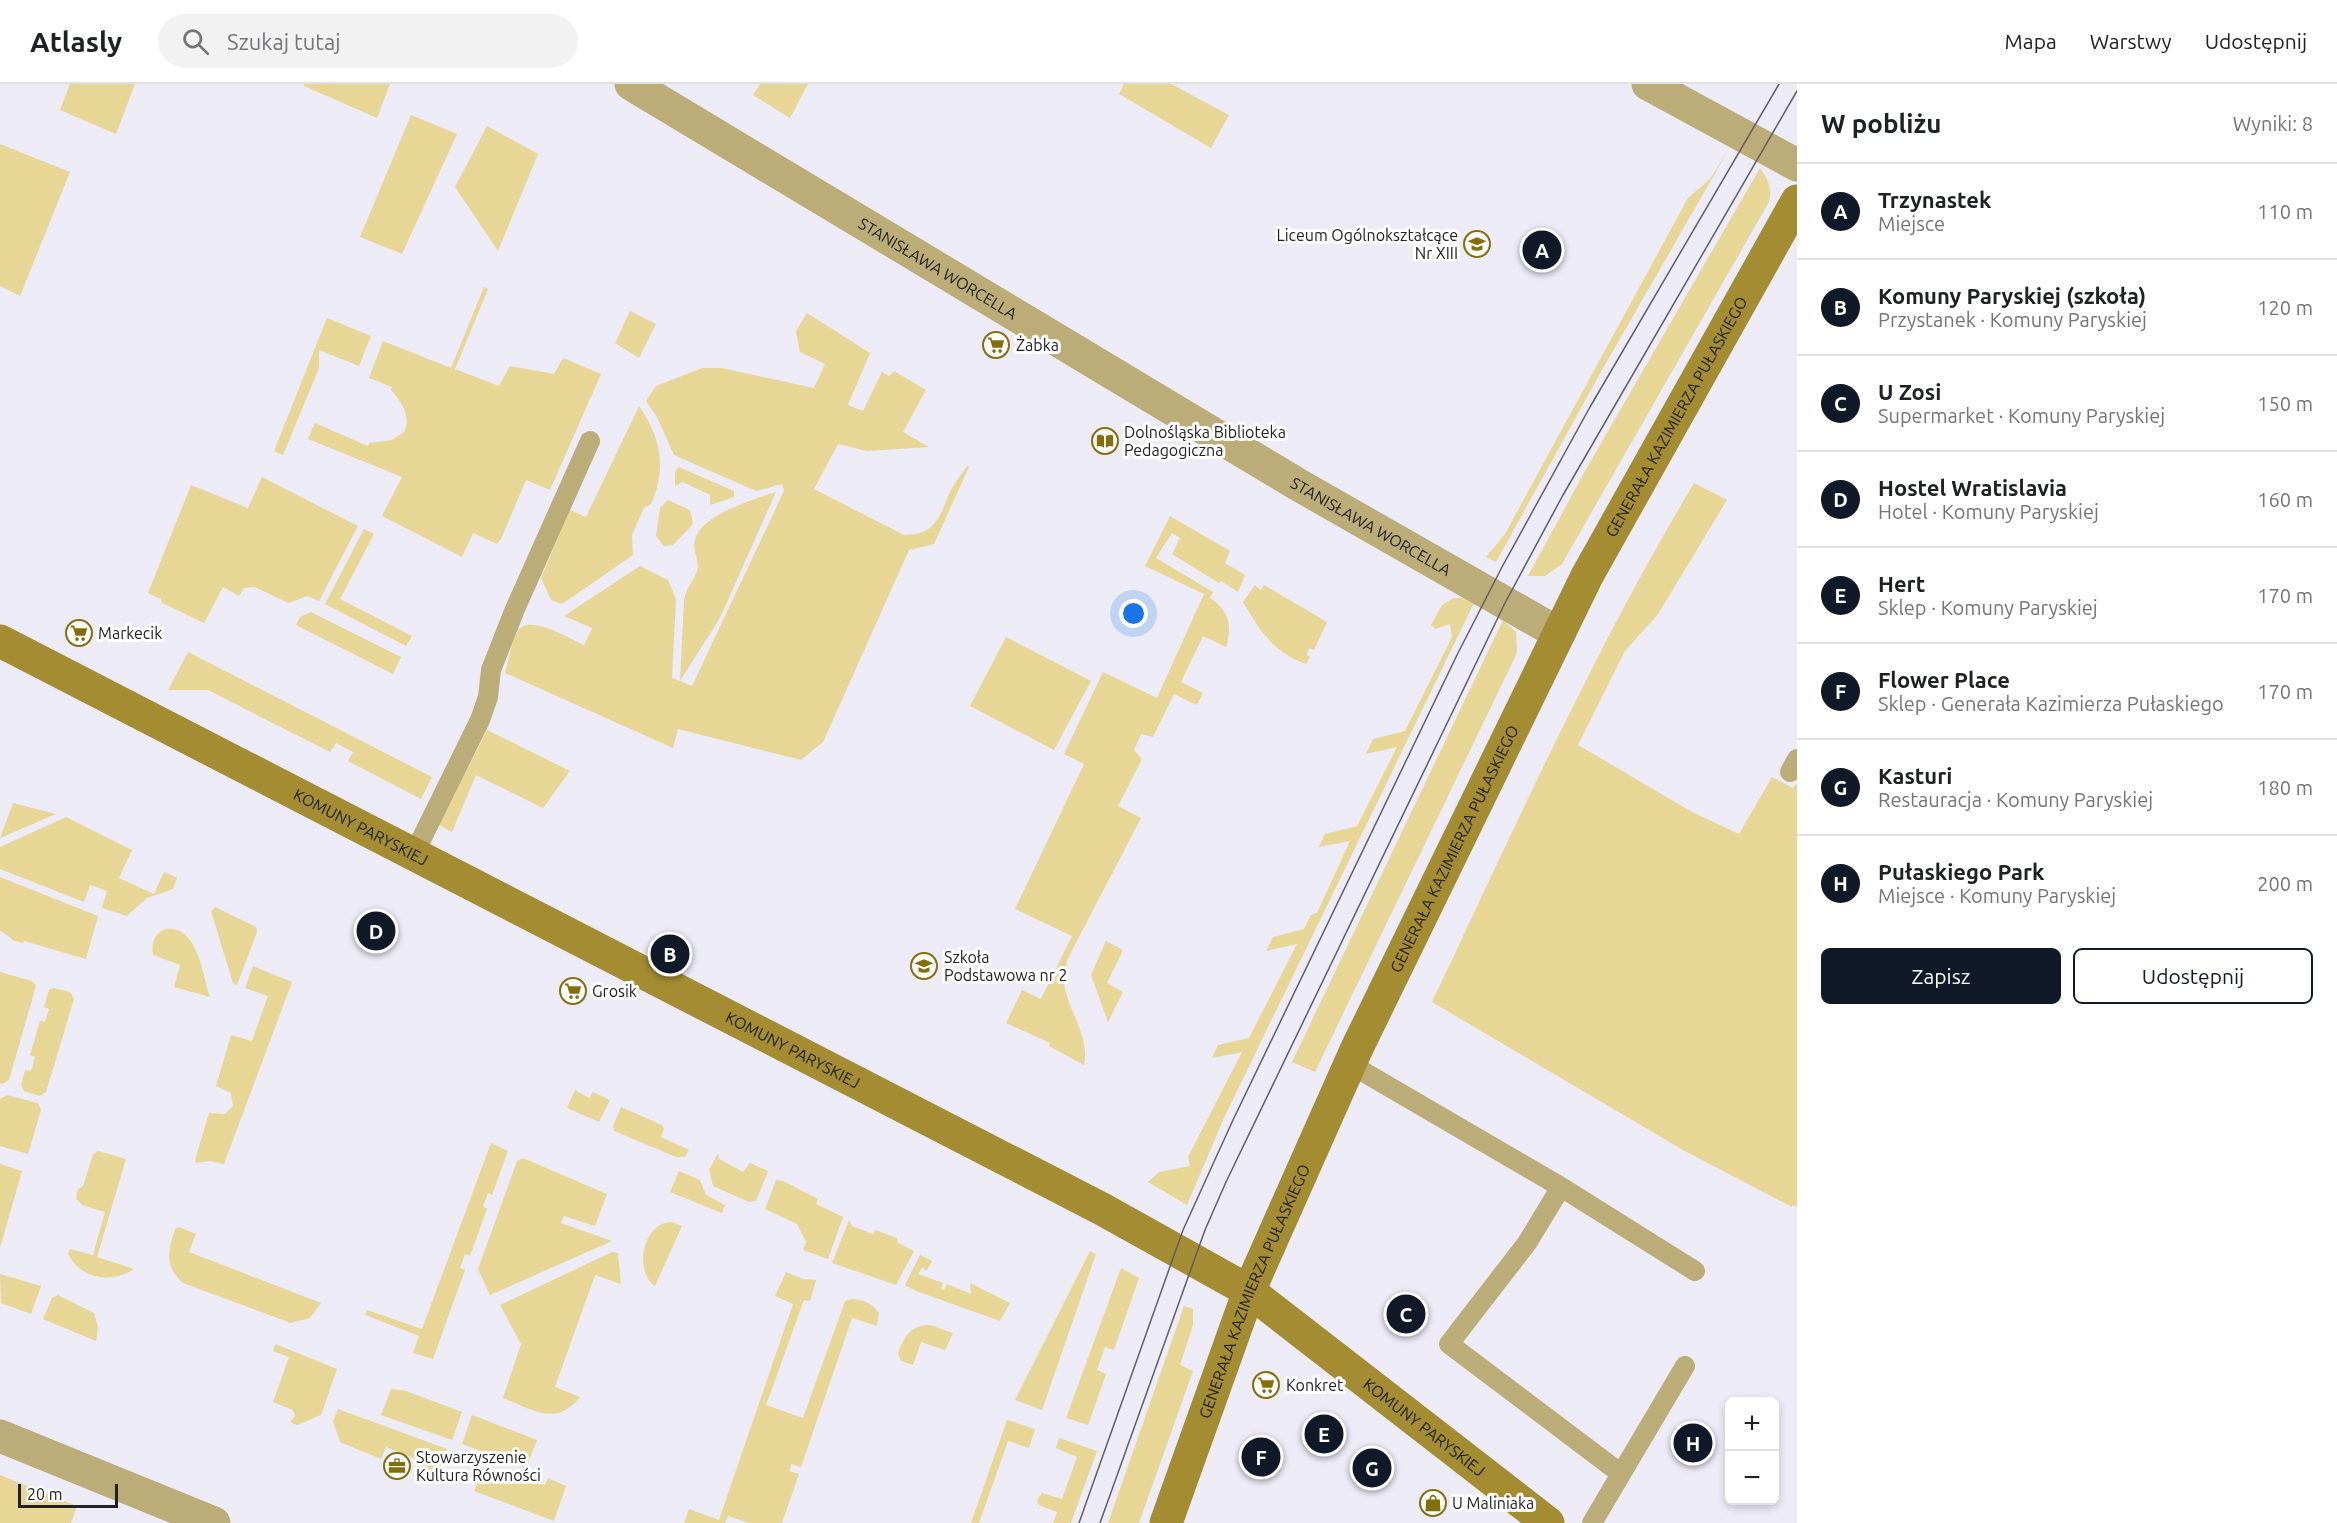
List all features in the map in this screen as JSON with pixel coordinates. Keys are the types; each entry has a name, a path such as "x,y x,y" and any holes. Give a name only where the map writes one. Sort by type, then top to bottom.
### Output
{"street":[{"name":"STANISŁAWA WORCELLA","path":"631,84 1297,484 1558,633"},
{"path":"1648,84 1797,165"},
{"name":"GENERAŁA KAZIMIERZA PUŁASKIEGO","path":"1166,1523 1249,1292 1350,1064 1558,633 1653,457 1797,201"},
{"name":"KOMUNY PARYSKIEJ","path":"0,641 1102,1209 1249,1292 1548,1523"},
{"path":"0,1436 214,1523"}],"lane":[{"path":"414,854 480,720 488,697 491,670 515,609 590,441"},
{"path":"1350,1064 1561,1187 1695,1271"},
{"path":"1561,1187 1527,1243 1449,1344 1620,1473"},
{"path":"1592,1523 1684,1366"}],"shaded area":[{"path":"70,84 135,84 116,134 60,110"},
{"path":"304,84 390,84 377,118 304,86"},
{"path":"760,84 808,84 790,118 753,95"},
{"path":"1124,84 1171,84 1229,115 1211,148 1119,94"},
{"path":"411,115 457,134 402,254 360,237"},
{"path":"487,126 538,154 498,251 455,187"},
{"path":"0,144 70,172 20,296 0,286"},
{"path":"1729,149 1602,370 1496,562 1486,557 1505,534 1688,198 1710,179"},
{"path":"1760,168 1769,184 1769,202 1562,564 1545,576 1528,576 1585,471"},
{"path":"484,287 488,289 455,369 499,386 510,366 554,374 563,358 601,374 550,490 526,480 497,544 473,533 462,557 382,516 402,477 308,439 315,423 368,446 369,443 392,440 404,432 406,415 402,404 391,390 392,387 369,378 383,341 451,368"},
{"path":"630,311 656,324 639,358 615,343"},
{"path":"807,313 870,353 848,405 863,411 882,372 889,376 894,371 926,390 903,432 929,447 867,451 838,444 814,489 904,535 915,534 924,531 936,522 953,487 967,466 969,467 934,544 909,550 823,742 801,760 678,729 673,748 505,673 514,640 523,626 540,626 550,629 584,645 592,628 564,616 640,566 668,580 676,599 672,678 692,686 784,491 782,484 756,491 674,455 657,417 646,401 656,386 702,368 722,368 814,388 825,364 800,352 796,331"},
{"path":"327,318 371,336 359,366 319,350 319,368 283,455 274,451"},
{"path":"639,406 657,441 660,465 659,478 651,504 644,508 632,535 633,555 562,604 551,600 541,578 570,510 586,517"},
{"path":"679,467 734,491 734,497 710,505 710,495 683,482 675,486 675,472"},
{"path":"262,477 358,526 319,601 308,596 288,603 255,587 244,588 239,596 223,587 204,623 162,603 161,599 148,593 191,485 248,508"},
{"path":"1694,483 1727,500 1658,614 1625,651 1578,745 1692,812 1739,834 1772,777 1793,788 1797,783 1797,1207 1793,1205 1792,1207 1683,1150 1432,1002 1589,674 1657,546"},
{"path":"776,492 720,618 680,681 684,600 697,571 698,563 694,544 699,531 718,515"},
{"path":"668,500 690,510 693,524 673,545 664,546 656,536 660,508"},
{"path":"1170,516 1230,551 1225,563 1245,575 1238,592 1221,581 1219,583 1172,554 1180,538 1172,533 1156,558 1213,592 1210,598 1225,613 1229,632 1226,647 1203,636 1181,682 1203,693 1197,705 1174,694 1153,737 1141,734 1134,750 1142,759 1118,806 1141,818 1067,960 1064,978 1067,998 1082,1036 1084,1065 1049,1046 1050,1043 1006,1023 1022,990 1041,999 1072,936 1015,909 1084,764 1064,754 1103,672 1157,698 1204,594 1145,566"},
{"path":"364,529 374,534 340,599 412,636 406,646 325,604"},
{"path":"1255,585 1261,590 1264,585 1327,622 1314,650 1309,648 1307,655 1310,657 1306,664 1276,647 1256,623 1243,602"},
{"path":"1454,598 1462,598 1474,603 1224,1118 1187,1205 1148,1182 1159,1172 1190,1166 1188,1157 1242,1052 1212,1058 1218,1045 1249,1038 1297,944 1266,951 1273,937 1304,929 1311,915 1317,913 1350,841 1319,847 1325,834 1357,826 1397,747 1366,754 1373,739 1405,731 1452,637 1450,624 1435,629 1431,625 1442,605"},
{"path":"311,612 401,657 393,674 296,625 300,617"},
{"path":"1503,620 1516,632 1517,653 1315,1072 1292,1062"},
{"path":"1006,637 1091,681 1054,750 970,706"},
{"path":"188,652 432,777 421,799 348,761 353,752 336,743 330,752 208,690 168,690"},
{"path":"487,730 570,771 543,808 476,775 452,832 439,825"},
{"path":"13,803 56,814 0,838"},
{"path":"66,817 132,850 119,878 154,894 164,872 177,878 173,889 147,898 127,916 102,908 107,891 90,885 84,902 0,869 0,847"},
{"path":"0,877 98,916 86,959 24,941 23,943 14,941 0,930"},
{"path":"215,907 256,927 257,932 237,985 233,983 211,911"},
{"path":"166,929 177,930 192,943 201,964 210,997 174,987 180,965 153,955 154,939"},
{"path":"1106,941 1123,950 1107,983 1123,992 1108,1022 1091,975"},
{"path":"253,966 292,982 224,1164 210,1161 196,1163 209,1113 225,1114 233,1106 231,1093 216,1086 231,1035 252,1041 268,996 245,988"},
{"path":"0,972 32,981 36,986 9,1080 2,1084 0,1083"},
{"path":"53,988 70,992 74,999 46,1092 40,1096 24,1091 21,1085 25,1070 31,1071 35,1057 30,1055 40,1021 45,1022 49,1009 44,1007 49,990"},
{"path":"575,1090 589,1098 593,1092 610,1100 599,1122 567,1108"},
{"path":"7,1095 38,1103 41,1110 28,1154 0,1146 0,1099"},
{"path":"621,1107 662,1125 664,1129 661,1137 689,1150 685,1157 676,1157 614,1131 613,1126"},
{"path":"491,1143 508,1151 492,1195 488,1193 483,1206 487,1209 470,1256 465,1254 460,1268 465,1270 433,1359 413,1353 419,1336 365,1315 367,1310 422,1329"},
{"path":"98,1151 126,1159 97,1257 134,1269 116,1276 106,1277 88,1273 73,1262 68,1253 70,1249 93,1255 105,1212 82,1205 76,1198 78,1189 83,1186 93,1154"},
{"path":"718,1153 719,1159 743,1172 750,1163 768,1171 756,1201 749,1202 713,1186 709,1170"},
{"path":"523,1158 607,1194 595,1226 564,1216 561,1223 612,1241 490,1295 478,1269 517,1161"},
{"path":"0,1164 22,1171 0,1248"},
{"path":"679,1171 700,1180 706,1195 725,1205 722,1213 670,1192"},
{"path":"776,1180 783,1181 818,1199 816,1204 843,1217 828,1259 803,1250 806,1242 797,1224 765,1209"},
{"path":"849,1220 852,1226 873,1234 875,1230 897,1238 898,1243 914,1251 896,1285 832,1263"},
{"path":"672,1222 682,1226 655,1286 648,1280 645,1271 644,1249 654,1230 662,1224"},
{"path":"179,1227 196,1234 189,1252 321,1303 310,1318 291,1323 183,1283 173,1270 169,1258 175,1229"},
{"path":"1090,1251 1096,1254 1042,1410 1015,1400"},
{"path":"612,1252 618,1253 621,1284 595,1275 555,1387 580,1397 562,1412 553,1414 534,1411 503,1398 521,1344 500,1305"},
{"path":"920,1255 932,1261 927,1270 922,1268 918,1274 943,1283 941,1289 944,1290 947,1284 971,1294 970,1283 1010,1303 1000,1321 905,1285"},
{"path":"1121,1268 1139,1278 1114,1350 1105,1347 1097,1370 1106,1374 1088,1425 1066,1418"},
{"path":"786,1272 803,1279 816,1280 810,1301 804,1300 766,1405 803,1418 845,1301 859,1300 872,1306 879,1313 877,1326 852,1318 801,1467 791,1464 790,1471 799,1474 782,1523 749,1523 728,1516 725,1523 684,1523 689,1509 719,1520 793,1304 775,1296"},
{"path":"0,1274 41,1286 31,1314 1,1303"},
{"path":"58,1295 94,1313 98,1327 96,1341 43,1319 52,1298"},
{"path":"1184,1306 1193,1309 1193,1325 1180,1365 1193,1371 1139,1523 1108,1523"},
{"path":"923,1325 930,1325 953,1333 945,1350 921,1342 913,1365 901,1361 898,1353 909,1333"},
{"path":"275,1344 337,1369 321,1415 297,1425 290,1422 295,1416 293,1410 273,1402 289,1357 273,1351"},
{"path":"391,1389 406,1391 462,1412 452,1440 381,1415"},
{"path":"338,1409 447,1449 437,1476 416,1467 418,1460 386,1447 381,1459 340,1442 333,1421"},
{"path":"472,1415 537,1440 526,1468 462,1444"},
{"path":"1007,1420 1035,1429 1029,1448 1008,1441 979,1523 971,1523"},
{"path":"1059,1438 1097,1451 1071,1523 1053,1523 1057,1512 1039,1505 1037,1500 1042,1493 1062,1499 1077,1457 1056,1448"},
{"path":"483,1468 545,1485 548,1478 566,1486 554,1521 474,1491"},
{"path":"0,1475 77,1506 71,1523 0,1523"}],"tram line":[{"path":"1079,1523 1183,1230 1233,1120 1457,655 1502,567 1590,407 1779,84"},
{"path":"1100,1523 1205,1230 1226,1182 1505,603 1563,495 1797,91"}],"place":[{"name":"Liceum Ogólnokształcące Nr XIII","path":"1477,244"},
{"name":"Trzynastek","path":"1542,250"},
{"name":"Żabka","path":"996,345"},
{"name":"Dolnośląska Biblioteka Pedagogiczna","path":"1105,441"},
{"name":"Markecik","path":"79,633"},
{"name":"Hostel Wratislavia","path":"376,931"},
{"name":"Komuny Paryskiej (szkoła)","path":"670,954"},
{"name":"Szkoła Podstawowa nr 2","path":"924,966"},
{"name":"Grosik","path":"573,991"},
{"name":"U Zosi","path":"1406,1314"},
{"name":"Konkret","path":"1266,1385"},
{"name":"Hert","path":"1324,1434"},
{"name":"Pułaskiego Park","path":"1693,1443"},
{"name":"Flower Place","path":"1261,1457"},
{"name":"Stowarzyszenie Kultura Równości","path":"397,1466"},
{"name":"Kasturi","path":"1372,1468"},
{"name":"U Maliniaka","path":"1433,1503"}]}
